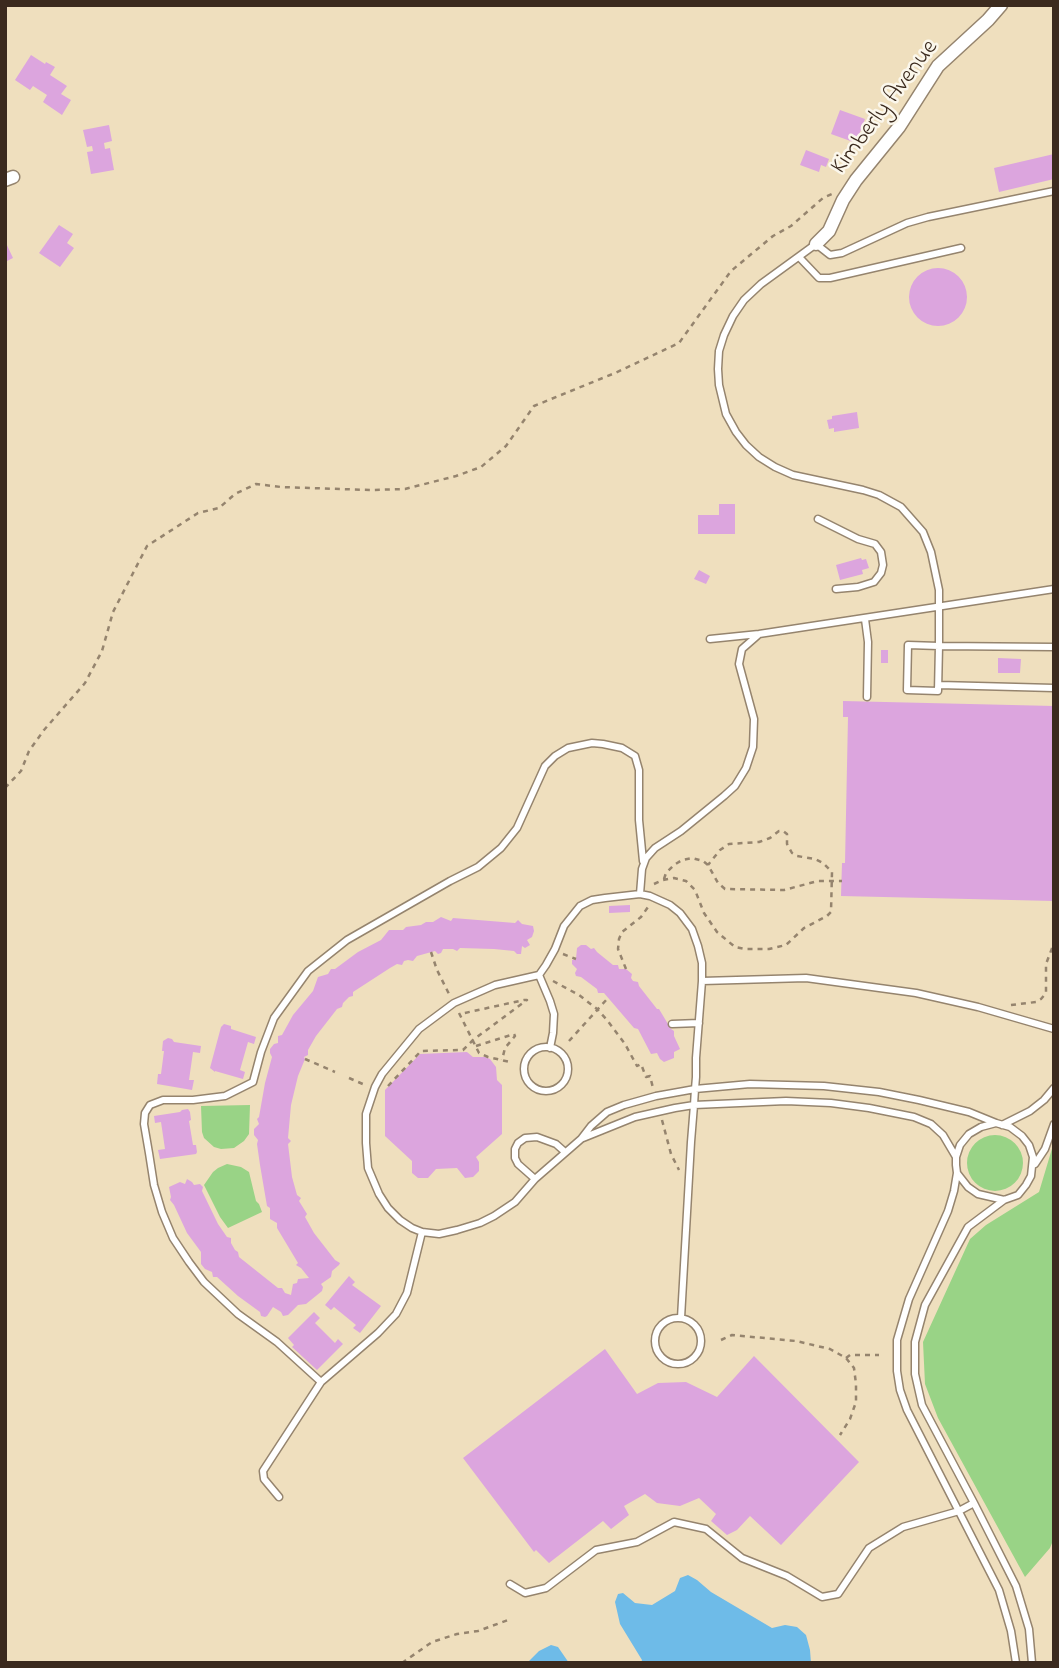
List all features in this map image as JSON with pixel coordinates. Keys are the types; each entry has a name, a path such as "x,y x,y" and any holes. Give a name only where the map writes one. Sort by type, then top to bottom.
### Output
{"street":[{"name":"Kimberly Avenue","path":"816,244 829,231 856,180 898,127 939,66 1001,5"}],"lane":[{"path":"1054,191 907,223 842,253 830,255 816,244 761,284 738,308 719,351 718,369 726,414 736,432 759,457 775,467 804,478 863,489 879,495 901,508 923,532 929,544 938,587 939,606 939,646 939,691 907,690 908,645 939,646 1054,647"},
{"path":"799,257 819,278 830,278 961,248"},
{"path":"818,519 858,539 875,544 881,552 883,565 874,582 836,589"},
{"path":"710,639 865,619 1054,589"},
{"path":"865,619 868,642 867,697"},
{"path":"643,862 655,849 724,796 735,786 747,768 753,747 754,719 739,664 742,649 760,634"},
{"path":"939,685 1054,688"},
{"path":"321,1382 277,1342 238,1314 213,1290 178,1246 162,1212 154,1185 144,1124 145,1113 150,1105 163,1100 225,1096 253,1082 274,1018 308,971 347,940 450,880 478,867 500,848 517,828 545,766 568,748 592,743 612,745 635,756 639,770 639,820 643,862 640,894"},
{"path":"681,1318 695,1089 699,1023 702,981 702,963 692,929 680,912 670,905 640,894 592,900 580,906 564,926 539,975 495,985 454,1003 419,1029 382,1074 366,1115 368,1168 388,1208 412,1228 439,1234 481,1223 515,1202 607,1112 656,1096 695,1089 771,1084 824,1086 919,1100 969,1112 1010,1127 1030,1145 1034,1165"},
{"path":"539,975 554,1014 550,1048"},
{"path":"702,981 806,978 888,989 978,1007 1054,1029"},
{"path":"672,1024 699,1023"},
{"path":"539,1048 550,1048 562,1054 566,1060 567,1075 559,1087 540,1091 527,1081 524,1068 532,1052 539,1048"},
{"path":"1016,1663 1012,1631 999,1590 907,1410 897,1371 898,1339 909,1298 948,1211 954,1191 956,1157 960,1145 969,1134 981,1127 999,1124 1030,1111 1054,1088"},
{"path":"581,1139 635,1116 659,1110 694,1105 786,1101 831,1103 914,1117 931,1124 943,1135 956,1157"},
{"path":"1032,1663 1029,1629 1016,1586 922,1405 915,1374 915,1342 925,1305 968,1227 1004,1200 1018,1195 1045,1149 1054,1124"},
{"path":"536,1180 515,1158 518,1143 526,1138 537,1137 556,1144 565,1152"},
{"path":"957,1173 968,1187 978,1194 1004,1200"},
{"path":"279,1497 264,1479 263,1471 321,1382 378,1334 396,1314 407,1293 422,1232"},
{"path":"681,1318 695,1324 702,1343 693,1359 686,1363 670,1363 663,1359 655,1347 656,1333 660,1325 669,1319 681,1318"},
{"path":"915,1426 929,1418"},
{"path":"510,1584 526,1593 546,1588 596,1550 637,1542 674,1522 706,1529 742,1558 787,1576 822,1597 838,1594 869,1548 903,1527 959,1511 974,1503"}],"path":[{"path":"5,788 21,771 29,751 44,730 85,682 102,651 113,612 147,546 198,513 219,508 235,494 257,484 371,491 405,489 481,467 506,446 534,406 615,373 678,343 731,271 824,198 831,194 843,201"},
{"path":"654,884 663,880 680,879 691,885 708,920 730,943 745,950 783,947 807,925 827,916 831,908 832,872 820,861 790,852 787,834 783,831 753,843 729,844 720,850 708,865"},
{"path":"663,880 668,870 682,860 697,859 708,865 718,883 725,889 784,890 818,881 842,881"},
{"path":"626,969 618,949 619,939 648,907"},
{"path":"1009,1006 1036,1002 1046,993 1046,964 1054,943"},
{"path":"431,952 450,996"},
{"path":"563,954 576,959"},
{"path":"553,981 579,995 597,1009 625,1044 637,1066 641,1064 646,1077 650,1076 654,1091"},
{"path":"569,1041 608,998"},
{"path":"385,1088 421,1051 463,1050 473,1040 527,1000 459,1012 473,1040 476,1046 479,1053 510,1062"},
{"path":"476,1046 514,1034 505,1048 502,1061"},
{"path":"305,1059 335,1072"},
{"path":"349,1079 369,1087"},
{"path":"660,1114 671,1154 679,1170"},
{"path":"721,1340 732,1335 796,1341 830,1349 846,1358 854,1368 856,1402 840,1435"},
{"path":"846,1358 850,1355 879,1355"},
{"path":"402,1663 432,1642 509,1620"}],"green space":[{"path":"250,1105 249,1134 244,1141 234,1148 221,1149 214,1147 204,1138 201,1106"},
{"path":"989,1135 1001,1135 1011,1139 1019,1147 1023,1163 1019,1179 1011,1187 1001,1191 989,1191 979,1187 971,1179 967,1169 967,1157 971,1147 979,1139"},
{"path":"1054,1142 1054,1538 1050,1548 1025,1577 938,1418 925,1384 923,1342 970,1239 986,1225 1039,1192"},
{"path":"227,1164 249,1172 256,1201 262,1212 228,1228 204,1185 213,1172"}],"water":[{"path":"688,1575 711,1592 772,1628 785,1625 797,1627 806,1635 811,1663 641,1663 642,1660 620,1624 615,1602 618,1594 623,1593 635,1603 652,1605 675,1591 680,1578"},
{"path":"551,1645 558,1647 569,1663 527,1663 539,1651"}],"building":[{"path":"31,55 55,67 50,75 67,86 61,94 71,100 62,115 43,102 47,95 33,86 30,90 15,80"},
{"path":"840,110 865,119 856,143 831,134"},
{"path":"109,125 112,141 104,143 105,149 110,148 114,170 91,174 87,152 93,151 92,146 87,147 83,130"},
{"path":"806,150 829,159 826,167 821,165 819,172 800,165"},
{"path":"1054,154 1054,179 999,192 994,168"},
{"path":"59,225 73,234 67,243 74,248 60,267 39,253"},
{"path":"5,241 13,258 5,262"},
{"path":"938,268 949,270 962,281 967,297 965,308 954,321 938,326 927,324 914,313 909,297 911,286 922,273"},
{"path":"857,412 859,428 834,432 834,428 829,429 827,420 832,419 832,416"},
{"path":"719,504 735,504 735,534 698,534 698,515 719,515"},
{"path":"866,559 869,568 862,570 863,574 840,580 836,565"},
{"path":"699,570 710,576 706,584 694,579"},
{"path":"881,650 888,650 888,663 881,663"},
{"path":"998,658 1021,659 1020,673 998,673"},
{"path":"843,701 1054,706 1054,901 841,896 842,863 845,863 848,717 843,717"},
{"path":"630,905 630,912 609,913 609,906"},
{"path":"441,917 451,921 453,918 515,923 518,920 522,924 533,926 534,931 532,937 527,940 530,945 525,948 522,946 521,954 494,949 443,949 438,954 435,951 417,956 413,961 404,961 402,965 397,964 353,992 353,996 337,1009 316,1036 308,1055 304,1057 298,1076 291,1105 288,1138 291,1141 288,1144 292,1177 297,1195 301,1198 299,1201 307,1214 305,1217 314,1233 340,1263 332,1271 331,1277 321,1284 322,1291 306,1304 298,1305 288,1315 283,1316 273,1307 267,1316 261,1316 260,1312 217,1277 213,1277 212,1272 201,1264 201,1252 187,1233 170,1200 169,1187 180,1182 185,1184 187,1179 194,1185 200,1184 218,1224 227,1237 231,1238 239,1257 285,1293 291,1295 293,1284 297,1283 298,1279 309,1278 296,1265 298,1263 277,1228 277,1223 270,1219 258,1140 254,1135 254,1129 259,1124 257,1119 272,1057 270,1049 278,1043 278,1036 282,1035 293,1015 313,991 318,977 328,974 331,969 381,940 389,930 403,930 406,927 433,922"},
{"path":"581,945 594,948 613,965 618,965 619,969 626,969 632,974 633,981 638,982 674,1031 680,1049 674,1052 674,1058 664,1062 657,1053 651,1054 638,1029 634,1028 604,993 598,993 597,989 576,976 577,969 572,960 576,959 577,948"},
{"path":"224,1024 256,1037 254,1044 248,1042 240,1070 245,1072 243,1079 215,1072 210,1068"},
{"path":"168,1038 174,1042 201,1046 200,1053 193,1052 189,1080 194,1080 192,1090 157,1084 158,1074 161,1074 163,1041"},
{"path":"467,1052 473,1057 490,1059 496,1067 497,1080 502,1085 502,1134 476,1157 479,1171 473,1177 465,1178 457,1168 436,1169 428,1178 418,1178 412,1173 412,1161 385,1136 385,1090 420,1054"},
{"path":"188,1109 196,1154 160,1159 158,1150 165,1149 161,1122 155,1123 154,1116"},
{"path":"349,1276 355,1282 352,1285 381,1306 360,1333 353,1328 356,1325 334,1307 331,1310 325,1305"},
{"path":"314,1312 320,1318 315,1323 335,1343 338,1339 343,1344 317,1370 292,1347 294,1345 288,1338"},
{"path":"605,1349 637,1394 658,1383 686,1382 717,1397 754,1356 859,1462 781,1545 750,1516 737,1530 727,1535 711,1521 716,1514 699,1498 680,1506 657,1503 645,1494 624,1506 629,1515 611,1529 603,1521 549,1563 536,1550 534,1552 463,1458"}]}
